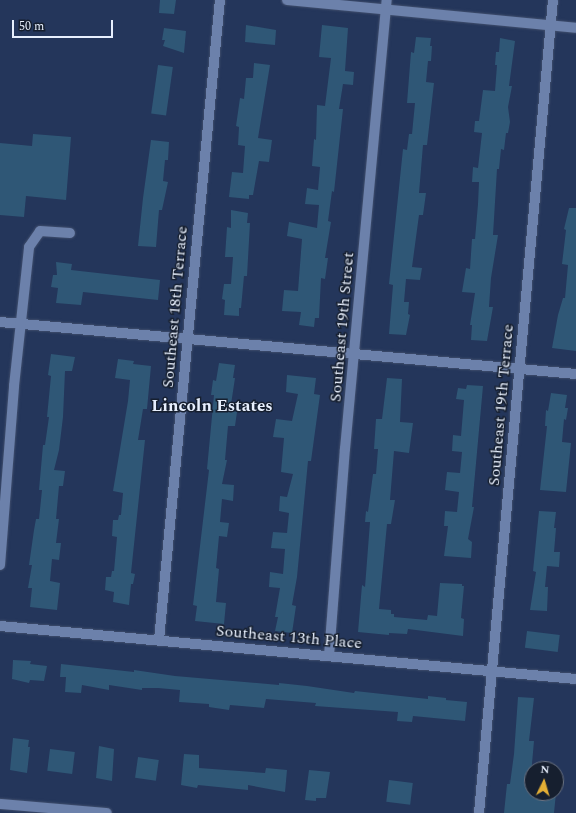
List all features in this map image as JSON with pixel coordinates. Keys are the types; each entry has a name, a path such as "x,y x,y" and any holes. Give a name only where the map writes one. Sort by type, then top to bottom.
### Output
{"street":[{"name":"Southeast 18th Terrace","path":"159,640 186,338 220,0"},
{"path":"287,0 386,4 576,28"},
{"name":"Southeast 19th Terrace","path":"478,813 553,0"},
{"name":"Southeast 19th Street","path":"329,656 354,354 386,4"},
{"path":"0,565 20,324 29,247 40,231 70,233"},
{"path":"0,322 576,374"},
{"name":"Southeast 13th Place","path":"0,626 576,679"},
{"path":"0,804 107,813"}],"building":[{"path":"160,0 176,0 174,14 159,13"},
{"path":"246,25 276,30 275,45 245,42"},
{"path":"322,25 348,28 345,71 354,72 353,85 343,84 339,109 343,109 334,192 332,191 328,221 331,222 325,258 328,258 325,279 321,278 319,318 315,318 314,327 299,325 301,312 282,311 284,290 298,291 302,239 287,236 289,222 317,228 319,205 305,204 307,188 318,190 320,167 312,166 314,139 316,140 317,105 325,106 331,58 319,57"},
{"path":"164,28 186,31 184,53 163,46 165,40 162,40"},
{"path":"416,37 431,38 431,61 428,61 426,82 434,83 427,145 423,145 419,193 426,193 423,215 419,215 412,267 422,268 420,280 406,279 404,302 409,302 408,314 410,315 406,335 389,334 393,285 389,284 403,149 407,150 409,134 412,134 415,103 407,103 411,52 414,53"},
{"path":"500,38 515,41 509,86 512,86 508,107 510,122 508,133 506,133 504,150 501,149 499,169 497,169 493,235 498,235 491,278 489,307 493,307 487,341 471,340 472,325 470,325 475,293 462,292 466,268 470,269 472,239 475,239 478,204 479,182 472,182 473,167 478,168 482,133 474,132 475,121 479,121 483,90 495,91 497,65 495,65 496,52 499,52"},
{"path":"254,63 270,65 258,138 272,140 269,162 259,161 253,195 249,195 249,199 229,197 232,172 243,173 245,146 238,145 239,127 236,126 240,98 244,99 246,78 253,78"},
{"path":"158,65 173,67 166,116 151,114"},
{"path":"33,134 71,137 66,200 26,196 24,217 0,215 0,143 32,146"},
{"path":"151,140 169,142 168,160 165,160 163,181 168,182 162,210 159,210 156,247 138,246"},
{"path":"569,208 576,208 576,351 552,348 558,315 563,298 565,298 568,265 562,264 566,230 564,229"},
{"path":"231,210 248,213 247,223 250,223 247,276 244,276 239,316 224,315 225,300 222,299 224,284 231,284 233,257 225,257 227,227 231,228"},
{"path":"56,262 72,264 71,270 160,280 158,300 83,292 81,305 56,303 58,288 51,287 53,275 57,275"},
{"path":"51,354 75,357 72,371 65,371 63,417 59,450 54,470 65,471 63,486 59,486 56,519 59,519 56,543 61,543 59,560 52,559 50,581 60,583 57,610 30,607 32,588 28,588 32,565 29,565 34,530 36,519 39,519 42,490 39,490 43,445 45,445 49,417 47,417 51,376 48,375"},
{"path":"118,359 134,361 133,364 151,366 147,409 143,409 138,440 145,440 131,573 135,574 133,584 131,584 129,605 113,602 114,592 105,590 106,577 111,577 112,571 114,571 117,537 112,536 113,520 118,520 119,515 121,515 123,493 113,491 128,401 130,380 115,378"},
{"path":"219,363 235,365 233,378 235,378 230,411 237,412 235,426 228,426 225,460 227,460 222,484 234,485 233,501 222,499 220,522 229,523 227,537 219,536 216,568 219,569 216,602 226,603 224,624 195,621 197,606 193,605 209,470 207,469 214,395 211,395 213,380 216,381"},
{"path":"287,375 316,378 314,394 320,395 311,461 308,461 297,577 292,605 296,606 292,633 275,631 278,617 275,617 280,588 269,587 270,572 283,574 285,549 271,548 273,532 287,533 289,513 279,511 280,496 287,497 293,474 281,472 284,438 273,437 276,419 292,421 298,394 286,392"},
{"path":"387,378 402,379 400,422 413,423 409,453 394,451 390,500 395,500 391,524 387,524 379,609 391,610 391,614 394,614 394,617 427,620 428,615 437,616 440,583 462,584 462,586 464,586 461,618 464,619 463,636 408,629 407,634 389,633 389,635 358,632 362,585 365,587 370,522 365,522 366,511 368,512 373,474 376,474 378,449 374,449 376,419 382,419"},
{"path":"467,385 483,386 472,507 474,507 468,539 472,542 471,558 444,556 448,526 444,526 445,511 457,512 459,492 445,490 447,472 460,473 462,452 452,451 453,435 461,436 464,400 456,399 458,388 466,389"},
{"path":"551,393 567,395 565,408 568,408 566,420 564,419 562,442 571,443 566,492 540,490 547,426 545,426 546,410 548,411"},
{"path":"539,511 556,512 554,552 560,552 559,567 547,566 545,587 548,587 547,611 530,610 536,572 533,571"},
{"path":"527,631 560,635 558,652 525,648"},
{"path":"13,660 31,661 30,664 47,666 44,681 30,680 29,683 12,679"},
{"path":"61,664 134,672 134,670 175,676 279,685 279,683 354,693 355,691 428,699 428,696 446,698 446,700 467,702 465,721 413,716 412,722 397,721 398,712 315,706 316,703 266,699 264,708 230,705 229,710 209,707 209,704 179,702 180,690 158,688 142,688 142,690 109,685 109,690 82,685 81,693 65,692 66,677 60,677"},
{"path":"518,697 534,698 529,741 534,741 532,761 524,761 524,801 555,801 554,813 504,813 507,784 510,784 514,754"},
{"path":"13,738 29,740 28,747 30,747 27,773 10,770"},
{"path":"99,746 114,749 112,781 96,778"},
{"path":"50,749 75,752 72,774 47,771"},
{"path":"184,754 199,755 199,768 265,773 266,768 287,770 285,792 248,785 248,790 198,785 197,788 181,785"},
{"path":"138,757 159,760 156,781 135,778"},
{"path":"309,770 330,772 326,798 316,798 316,801 305,800"},
{"path":"389,780 413,783 410,805 386,802"}],"district":[{"name":"Lincoln Estates","path":"212,407"}]}
